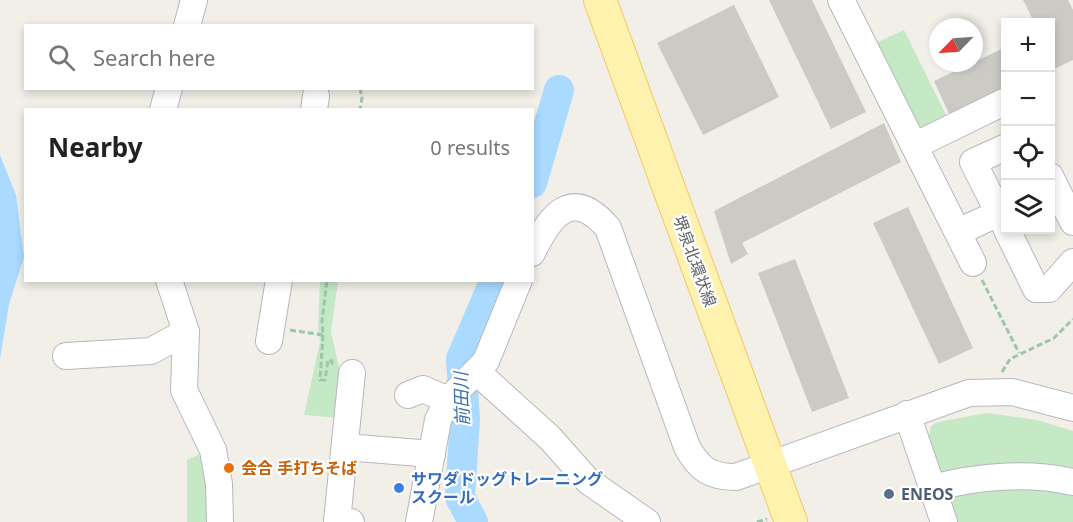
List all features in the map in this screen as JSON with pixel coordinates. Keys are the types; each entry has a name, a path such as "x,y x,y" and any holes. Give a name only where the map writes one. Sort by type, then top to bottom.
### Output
{"main road":[{"name":"堺泉北環状線","path":"600,0 791,522"}],"street":[{"path":"188,24 194,0"},
{"path":"841,0 916,145 973,263"},
{"path":"164,108 168,90"},
{"path":"916,145 1001,103"},
{"path":"1001,149 974,162 1001,217"},
{"path":"1052,180 1073,222"},
{"path":"534,249 545,226 559,212 579,207 595,213 608,228 687,447 694,462 706,473 719,477 736,477 969,393 1012,392 1073,408"},
{"path":"958,232 1001,224"},
{"path":"1009,234 1036,289 1049,289 1073,262"},
{"path":"171,282 186,332 184,390 213,450 220,494 220,522"},
{"path":"270,334 279,282"},
{"path":"421,521 438,420 450,398 486,362 511,282"},
{"path":"66,356 151,351 186,332"},
{"path":"351,522 337,521 352,373"},
{"path":"475,374 550,438 588,481 647,522"},
{"path":"408,395 423,389 450,398"},
{"path":"907,414 944,522"},
{"path":"345,447 432,454"},
{"path":"933,488 965,479 1012,477 1073,482"}],"path":[{"path":"360,90 360,108"},
{"path":"973,263 1019,353 1054,338 1073,319"},
{"path":"327,282 322,321 320,380 325,380 328,360 332,361 328,388"},
{"path":"270,334 323,334"}],"green space":[{"path":"904,30 947,117 920,131 876,43"},
{"path":"320,282 338,282 331,332 344,390 342,418 304,415 320,342 318,327"},
{"path":"987,413 1037,420 1073,431 1073,522 957,522 929,436 931,426 938,422"},
{"path":"205,452 213,522 187,522 187,460"}],"water":[{"path":"0,155 16,195 24,257 9,304 0,359"}],"building":[{"path":"769,0 812,0 866,112 831,129"},
{"path":"1023,0 1068,0 1073,10 1073,60 1055,69 1055,18 1032,18"},
{"path":"734,5 779,97 703,135 657,43"},
{"path":"1001,49 1001,94 951,118 934,81 953,72 983,72 983,58"},
{"path":"884,123 901,162 742,243 748,254 731,264 714,211"},
{"path":"908,207 973,348 939,364 873,223"},
{"path":"795,259 849,398 812,412 758,273"}],"waterway":[{"name":"前田川","path":"534,176 559,90"},
{"name":"前田川","path":"473,522 460,497 465,419 461,359 494,282"}],"place":[{"name":"会合 手打ちそば","path":"229,468"},
{"name":"サワダドッグトレーニング スクール","path":"399,488"},
{"name":"ENEOS","path":"889,494"}]}
